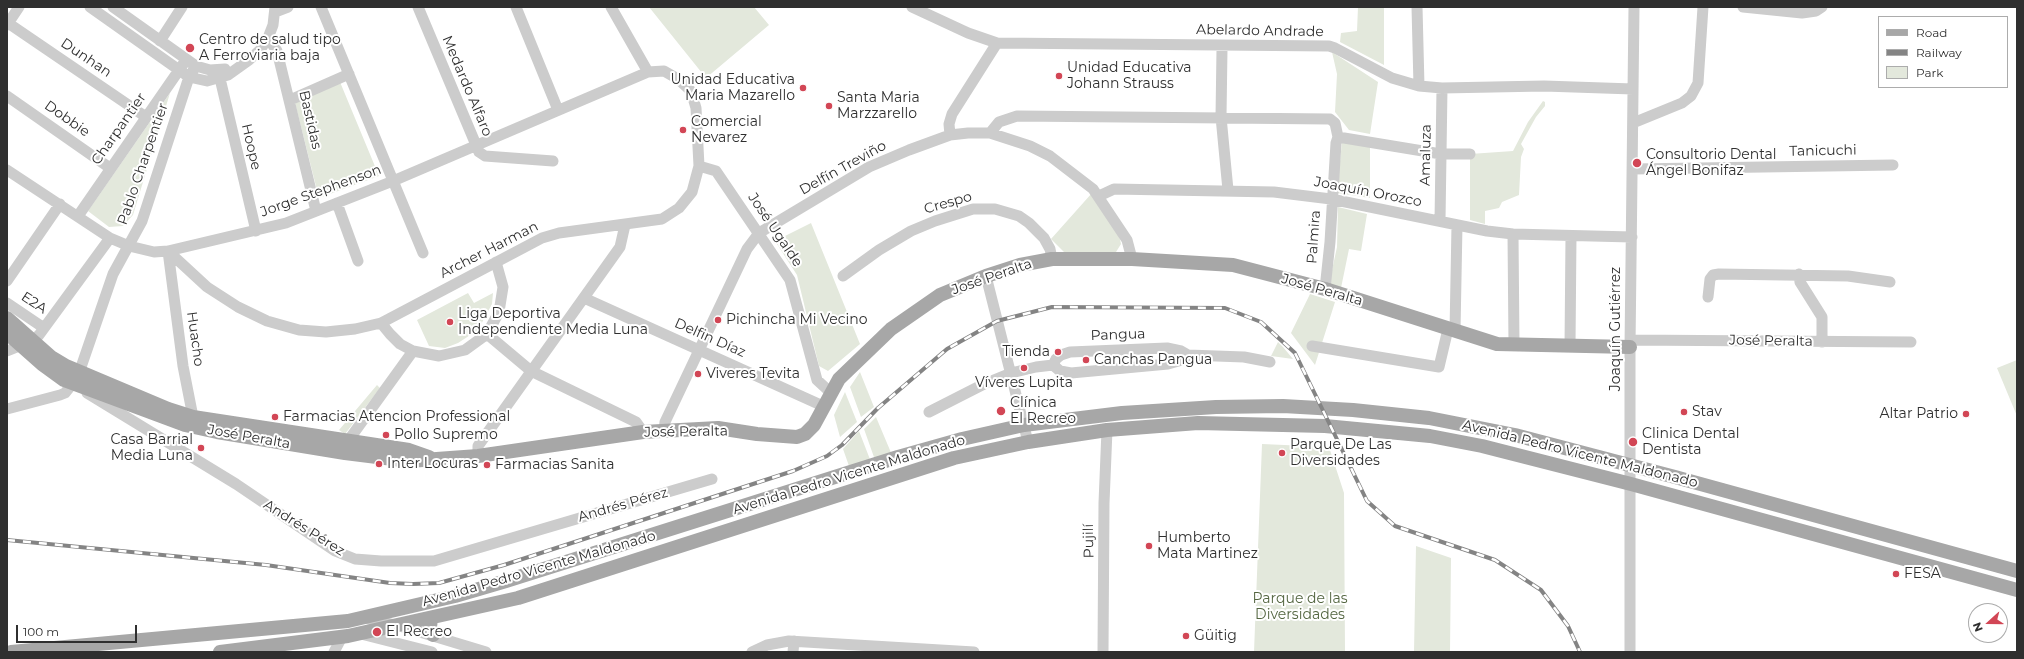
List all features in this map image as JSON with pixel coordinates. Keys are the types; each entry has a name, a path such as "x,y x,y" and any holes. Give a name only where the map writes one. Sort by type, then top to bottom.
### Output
{"main road":[{"name":"José Peralta","path":"76,378 172,420 346,447 409,461 431,458 453,459 478,456 642,432 718,428 757,434 797,436 810,430 830,392 839,379 891,329 940,295 986,276 1020,265 1052,259 1132,259 1233,265 1325,289 1493,343 1570,346 1630,343"},
{"name":"Andrés Pérez","path":"7,318 26,343 52,372 76,378"},
{"name":"Andrés Pérez","path":"7,333 26,343"},
{"name":"Avenida Pedro Vicente Maldonado","path":"11,652 330,623 364,618 506,581 898,457 1024,425 1122,413 1216,407 1283,406 1353,410 1429,418 1515,435 2017,571"},
{"name":"Avenida Pedro Vicente Maldonado","path":"220,652 361,634 518,598 954,458 1028,442 1107,430 1198,423 1325,426 1430,436 1482,446 1631,484 2017,590"},
{"path":"431,619 430,627 433,635"}],"street":[{"path":"8,24 19,7"},
{"path":"90,7 189,77 207,81 219,74 237,68 260,50 268,38 275,10 288,7"},
{"path":"113,7 186,60 196,66 219,74"},
{"path":"160,41 182,7"},
{"path":"321,7 423,253"},
{"name":"Medardo Alfaro","path":"418,7 475,146 479,152 485,156 553,161"},
{"path":"516,7 558,110"},
{"path":"611,7 648,72"},
{"name":"Abelardo Andrade","path":"912,7 968,33 997,43 1329,46 1389,77 1419,86 1442,88 1544,86 1633,89"},
{"path":"1417,7 1419,86"},
{"name":"Joaquín Gutiérrez","path":"1630,652 1630,343 1634,7"},
{"path":"1633,123 1682,103 1691,96 1698,83 1703,7"},
{"path":"1743,7 1802,13 1816,11 1822,7"},
{"name":"Dunhan","path":"8,24 146,117"},
{"name":"Bastidas","path":"268,38 277,51 316,211"},
{"path":"950,135 949,124 952,114 997,43"},
{"path":"1222,49 1221,117 1228,190"},
{"name":"Charpantier","path":"78,216 186,60"},
{"name":"Pablo Charpentier","path":"76,378 113,274 142,221 189,77 196,66"},
{"name":"Archer Harman","path":"168,251 207,287 238,307 267,322 299,330 326,332 355,329 381,323 542,238 559,232 626,225 662,219 679,208 692,192 699,166 696,108 691,91 678,79 664,71 648,72"},
{"name":"Jorge Stephenson","path":"8,174 60,204 110,238 129,246 154,252 168,251 286,223 393,181 648,72"},
{"name":"Hoope","path":"219,74 256,231"},
{"path":"290,100 348,74"},
{"name":"Amaluza","path":"1440,222 1442,88"},
{"name":"Dobbie","path":"7,96 110,168"},
{"path":"990,133 999,122 1017,116 1330,119 1335,123 1338,137 1441,154 1470,154"},
{"name":"Delfín Treviño","path":"664,431 665,422 747,249 759,233 869,168 909,150 950,135 968,133 990,133 1030,146 1050,156 1081,179 1099,196 1127,240 1132,259"},
{"name":"Palmira","path":"1325,289 1330,242 1331,199 1336,143 1338,137"},
{"name":"Tanicuchi","path":"1632,169 1893,165"},
{"name":"José Ugalde","path":"699,166 716,171 790,280 817,380 830,392"},
{"name":"Joaquín Orozco","path":"1099,196 1114,189 1274,192 1331,199 1440,222 1514,234 1632,237"},
{"path":"337,203 358,260"},
{"path":"7,281 60,204"},
{"name":"Crespo","path":"843,276 879,250 911,232 935,221 973,209 1008,212 1029,223 1044,238 1050,249 1052,259"},
{"path":"478,456 478,446 620,247 626,225"},
{"path":"1312,346 1439,368 1451,330 1457,225"},
{"path":"1514,234 1514,345"},
{"path":"1570,346 1571,236"},
{"name":"Pablo Charpentier","path":"26,343 44,328 110,238"},
{"name":"Huacho","path":"168,251 183,366 196,423"},
{"path":"381,323 400,344 413,351 439,356 453,355 471,347 486,334 494,324 502,300 503,287 496,262"},
{"path":"1708,297 1710,279 1713,275 1799,274 1848,276 1890,282"},
{"path":"1799,274 1800,282 1822,317 1822,342"},
{"path":"986,276 1028,442"},
{"name":"Delfin Díaz","path":"584,298 700,349 823,406"},
{"name":"E2A","path":"7,303 44,328"},
{"path":"486,334 531,371 636,422 640,426 642,432"},
{"name":"José Peralta","path":"1630,343 1911,342"},
{"path":"7,351 26,343"},
{"name":"Pangua","path":"1188,355 1182,360 1168,364 1071,373 1060,371 1053,365 1056,359 1070,352 1167,348 1181,351 1188,355 1244,357 1270,362"},
{"path":"346,447 413,351"},
{"path":"929,412 984,384 1036,367 1053,365"},
{"path":"7,409 66,393 76,378"},
{"name":"Andrés Pérez","path":"76,378 335,550 355,559 381,561 434,560 712,479"},
{"name":"Pujilí","path":"1103,652 1104,503 1107,430"},
{"path":"364,618 433,635 486,652"},
{"path":"361,634 432,652"},
{"path":"334,652 342,637"},
{"path":"752,652 771,644 974,652"}],"green space":[{"path":"649,7 754,7 769,25 706,78"},
{"path":"1358,7 1384,7 1384,65 1340,42 1341,33 1357,31"},
{"path":"1332,52 1378,82 1370,134 1349,130 1335,112 1337,74"},
{"path":"340,82 379,176 319,198 295,103"},
{"path":"170,93 133,215 123,226 109,227 88,211"},
{"path":"1543,101 1545,102 1545,106 1536,117 1521,144 1524,149 1521,157 1519,195 1502,202 1499,208 1485,211 1485,224 1470,220 1470,154 1513,151 1528,122"},
{"path":"1342,141 1370,147 1370,198 1337,193"},
{"path":"1092,193 1119,235 1121,244 1116,252 1067,255 1051,239"},
{"path":"1338,207 1367,214 1361,251 1349,249 1341,288 1329,284 1337,247"},
{"path":"811,223 860,344 828,371 819,366 797,275 775,241"},
{"name":"Liga Deportiva Independiente Media Luna","path":"468,293 474,303 493,293 492,304 478,330 458,343 445,348 429,346 417,320"},
{"path":"1310,294 1335,302 1315,365 1291,333"},
{"path":"1278,342 1283,347 1293,359 1271,356"},
{"path":"2017,360 2017,416 1997,368"},
{"path":"860,372 874,407 861,417 850,387"},
{"path":"377,385 380,388 345,434 339,430"},
{"path":"845,392 857,422 840,437 834,415"},
{"path":"876,417 892,455 875,460 864,429"},
{"path":"859,431 871,462 849,466 843,449"},
{"name":"Parque de las Diversidades","path":"1262,444 1329,447 1344,493 1345,652 1254,652"},
{"path":"1416,546 1451,558 1450,652 1414,652"}],"railway":[{"path":"7,540 266,565 390,583 439,583 504,565 793,471 827,456 842,445 878,408 947,349 997,321 1052,307 1225,308 1261,322 1295,353 1367,501 1395,526 1495,560 1541,590 1568,626 1580,652"}],"place":[{"name":"Centro de salud tipo A Ferroviaria baja","path":"190,48"},
{"name":"Unidad Educativa Johann Strauss","path":"1059,76"},
{"name":"Unidad Educativa Maria Mazarello","path":"803,88"},
{"name":"Santa Maria Marzzarello","path":"829,106"},
{"name":"Comercial Nevarez","path":"683,130"},
{"name":"Consultorio Dental Ángel Bonifaz","path":"1637,163"},
{"name":"Pichincha Mi Vecino","path":"718,320"},
{"name":"Liga Deportiva Independiente Media Luna","path":"450,322"},
{"name":"Tienda","path":"1058,352"},
{"name":"Canchas Pangua","path":"1086,360"},
{"name":"Víveres Lupita","path":"1024,368"},
{"name":"Viveres Tevita","path":"698,374"},
{"name":"Clínica El Recreo","path":"1001,411"},
{"name":"Stav","path":"1684,412"},
{"name":"Altar Patrio","path":"1966,414"},
{"name":"Farmacias Atencion Professional","path":"275,417"},
{"name":"Pollo Supremo","path":"386,435"},
{"name":"Clinica Dental Dentista","path":"1633,442"},
{"name":"Casa Barrial Media Luna","path":"201,448"},
{"name":"Parque De Las Diversidades","path":"1282,453"},
{"name":"Inter Locuras","path":"379,464"},
{"name":"Farmacias Sanita","path":"487,465"},
{"name":"Humberto Mata Martinez","path":"1149,546"},
{"name":"FESA","path":"1896,574"},
{"name":"El Recreo","path":"377,632"},
{"name":"Güitig","path":"1186,636"}]}
